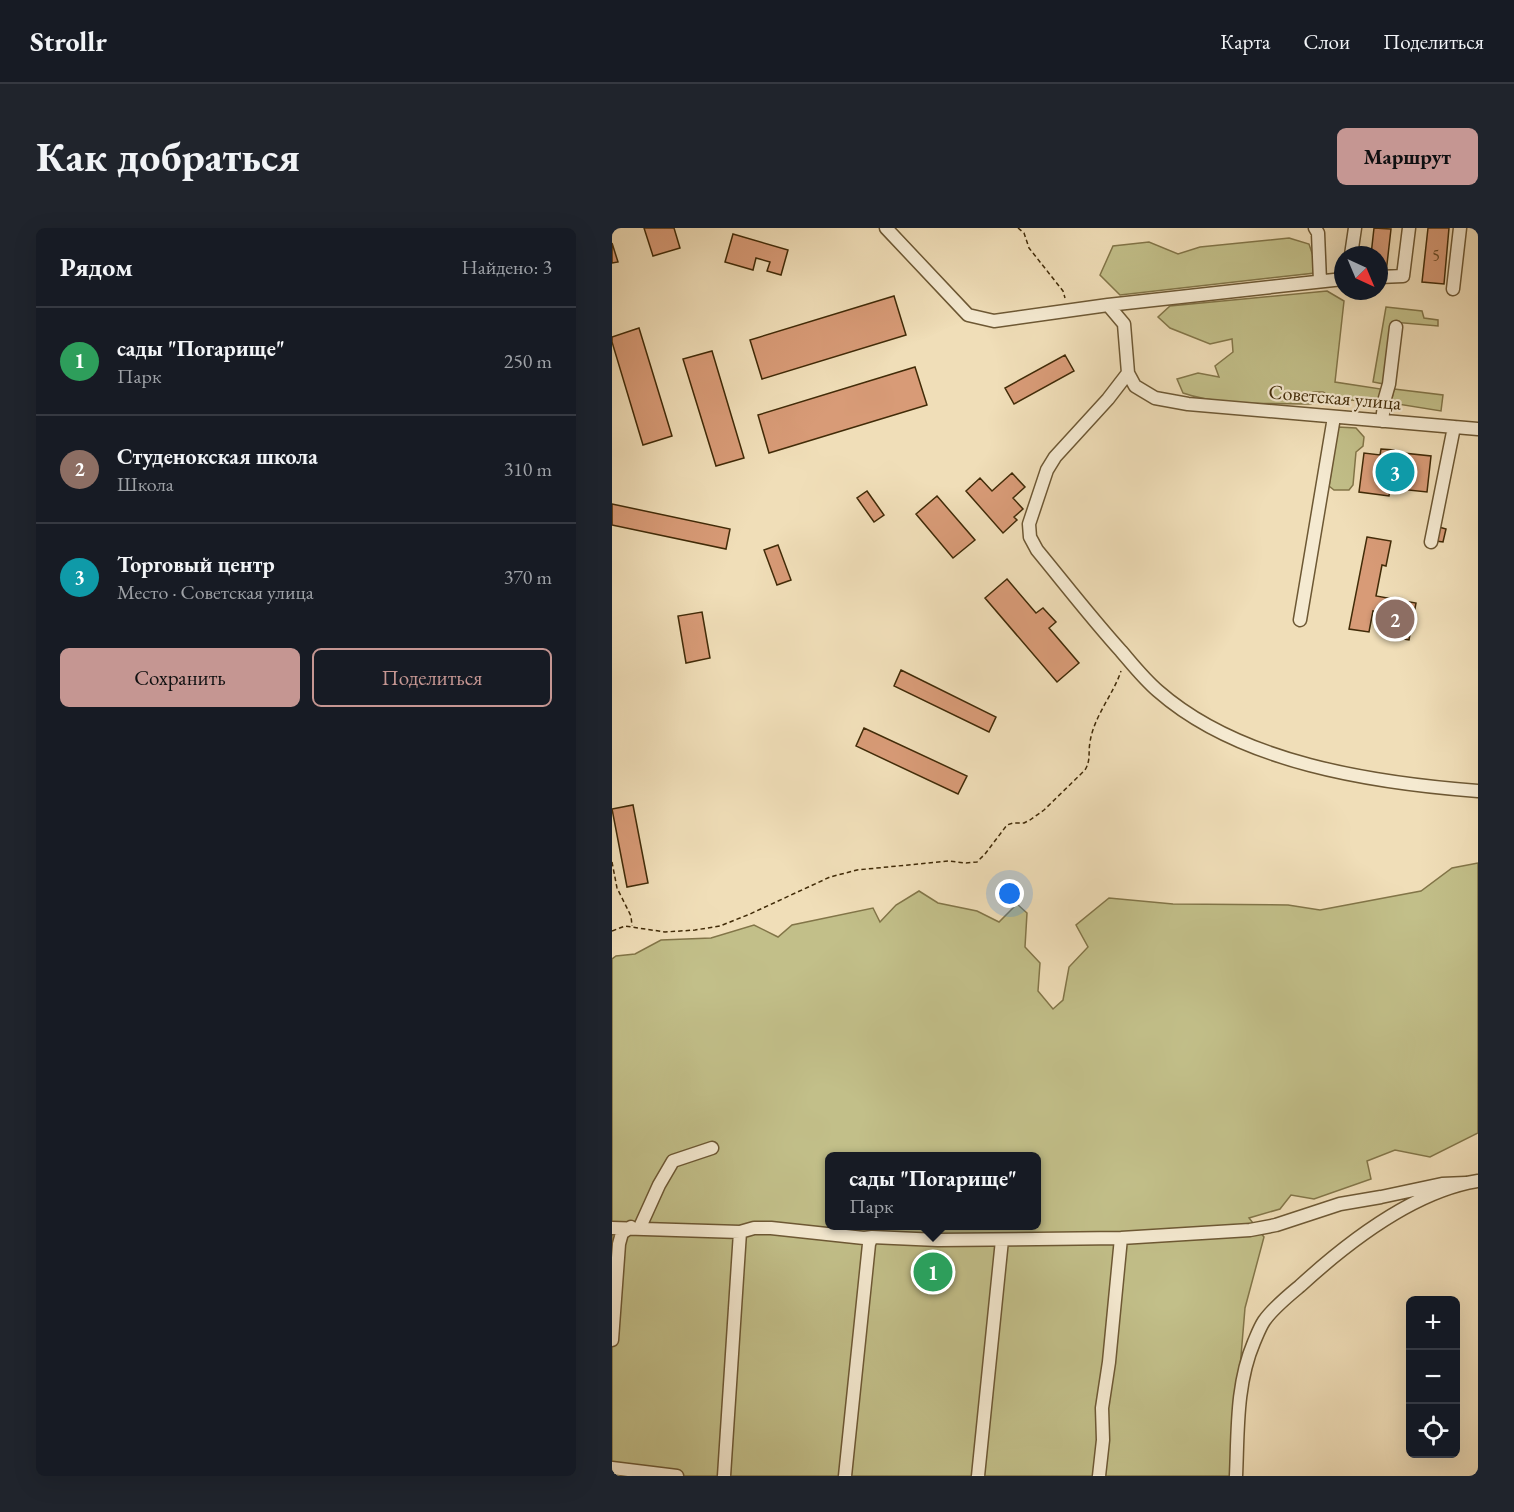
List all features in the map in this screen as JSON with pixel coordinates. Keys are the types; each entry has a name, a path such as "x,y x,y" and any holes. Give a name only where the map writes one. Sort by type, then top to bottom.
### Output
{"street":[{"path":"886,228 968,315 994,321 1108,305 1334,280"},
{"path":"1316,228 1320,281"},
{"path":"1352,246 1355,228"},
{"path":"1388,277 1403,276 1408,228"},
{"path":"1454,289 1460,228"},
{"path":"1108,305 1124,324 1128,373 1047,470 1029,524 1030,537 1037,550 1122,653 1157,690 1184,712 1214,730 1250,746 1292,760 1407,784 1478,791"},
{"path":"1382,421 1396,327"},
{"name":"Советская улица","path":"1128,373 1135,387 1155,398 1188,404 1478,429"},
{"path":"1300,620 1334,417"},
{"path":"1431,542 1454,427"},
{"path":"612,1340 619,1244 622,1233 636,1227 673,1161 712,1149"},
{"path":"612,1228 741,1232 754,1228 771,1228 864,1238 938,1240 1121,1238 1250,1230 1276,1225 1340,1203 1442,1184 1472,1182"},
{"path":"1236,1476 1239,1398 1253,1344 1265,1321 1327,1262 1378,1223 1438,1193 1472,1182"},
{"path":"724,1476 741,1232"},
{"path":"845,1476 862,1296 872,1237"},
{"path":"1099,1476 1103,1440 1102,1408 1121,1238"},
{"path":"978,1476 1002,1240"},
{"path":"612,1468 677,1476"}],"path":[{"path":"1018,228 1024,233 1029,248 1064,291 1067,311"},
{"path":"612,930 625,926 665,932 712,927 750,914 830,877 857,870 948,861 977,862 986,854 1007,825 1030,820 1044,810 1085,770 1089,763 1089,744 1095,724 1119,675 1122,653"},
{"path":"612,862 617,888 631,916 633,928"}],"shaded area":[{"path":"1289,238 1309,244 1314,259 1315,273 1120,295 1100,275 1113,246 1149,242 1178,254 1200,247"},
{"path":"1327,291 1334,295 1334,300 1344,301 1335,382 1381,389 1378,403 1333,398 1323,392 1313,392 1311,404 1229,402 1183,393 1177,379 1198,373 1219,377 1215,366 1233,352 1232,339 1210,344 1170,328 1158,317 1170,306"},
{"path":"1386,307 1422,311 1424,318 1438,320 1438,326 1393,322 1384,384 1373,382"},
{"path":"1394,389 1443,395 1441,411 1391,403"},
{"path":"1338,427 1356,428 1364,437 1363,446 1356,452 1353,485 1349,490 1334,490 1329,486"},
{"path":"1478,863 1478,1133 1430,1157 1395,1150 1367,1161 1371,1179 1314,1199 1291,1195 1280,1209 1249,1218 1264,1237 1245,1308 1231,1476 612,1476 612,959 616,956 635,954 661,940 711,938 754,925 778,937 792,925 873,908 880,922 896,905 919,891 938,903 977,911 999,922 1017,904 1027,913 1025,947 1040,963 1038,991 1053,1009 1063,1000 1069,967 1088,947 1076,925 1109,898 1173,904 1288,905 1320,910 1421,891 1452,868"}],"building":[{"path":"644,228 674,228 680,248 653,256"},
{"path":"1374,228 1391,229 1388,255 1388,246 1372,246"},
{"path":"1428,228 1449,228 1444,284 1422,282"},
{"path":"733,234 788,250 781,275 767,271 770,262 756,258 753,270 725,262"},
{"path":"612,243 618,262 612,263"},
{"path":"894,296 906,335 762,379 750,340"},
{"path":"639,328 672,436 643,445 612,342 612,337"},
{"path":"712,351 744,458 716,466 683,359"},
{"path":"1065,355 1074,371 1014,404 1005,388"},
{"path":"915,367 927,405 769,453 758,415"},
{"path":"1381,449 1431,456 1427,492 1390,488 1389,496 1359,492 1364,453 1380,455"},
{"path":"1012,473 1025,487 1013,498 1023,509 1014,517 1017,520 1003,533 966,491 980,478 992,491"},
{"path":"867,491 884,515 874,522 857,498"},
{"path":"937,496 975,540 953,558 916,514"},
{"path":"612,504 730,529 726,549 612,525"},
{"path":"1439,527 1446,529 1443,542 1436,541"},
{"path":"1367,537 1391,541 1386,566 1382,565 1376,596 1416,603 1409,640 1384,636 1388,614 1373,611 1369,632 1349,629"},
{"path":"778,545 791,580 777,585 764,550"},
{"path":"1007,579 1036,613 1043,608 1056,622 1049,628 1079,663 1057,682 985,598"},
{"path":"702,612 710,658 686,663 678,616"},
{"path":"901,670 996,717 989,732 894,686"},
{"path":"864,728 967,776 958,794 856,746"},
{"path":"633,805 648,883 627,887 612,809"}],"place":[{"name":"Торговый центр","path":"1395,472"},
{"name":"Студенокская школа","path":"1395,619"},
{"name":"сады \"Погарище\"","path":"933,1272"}]}
